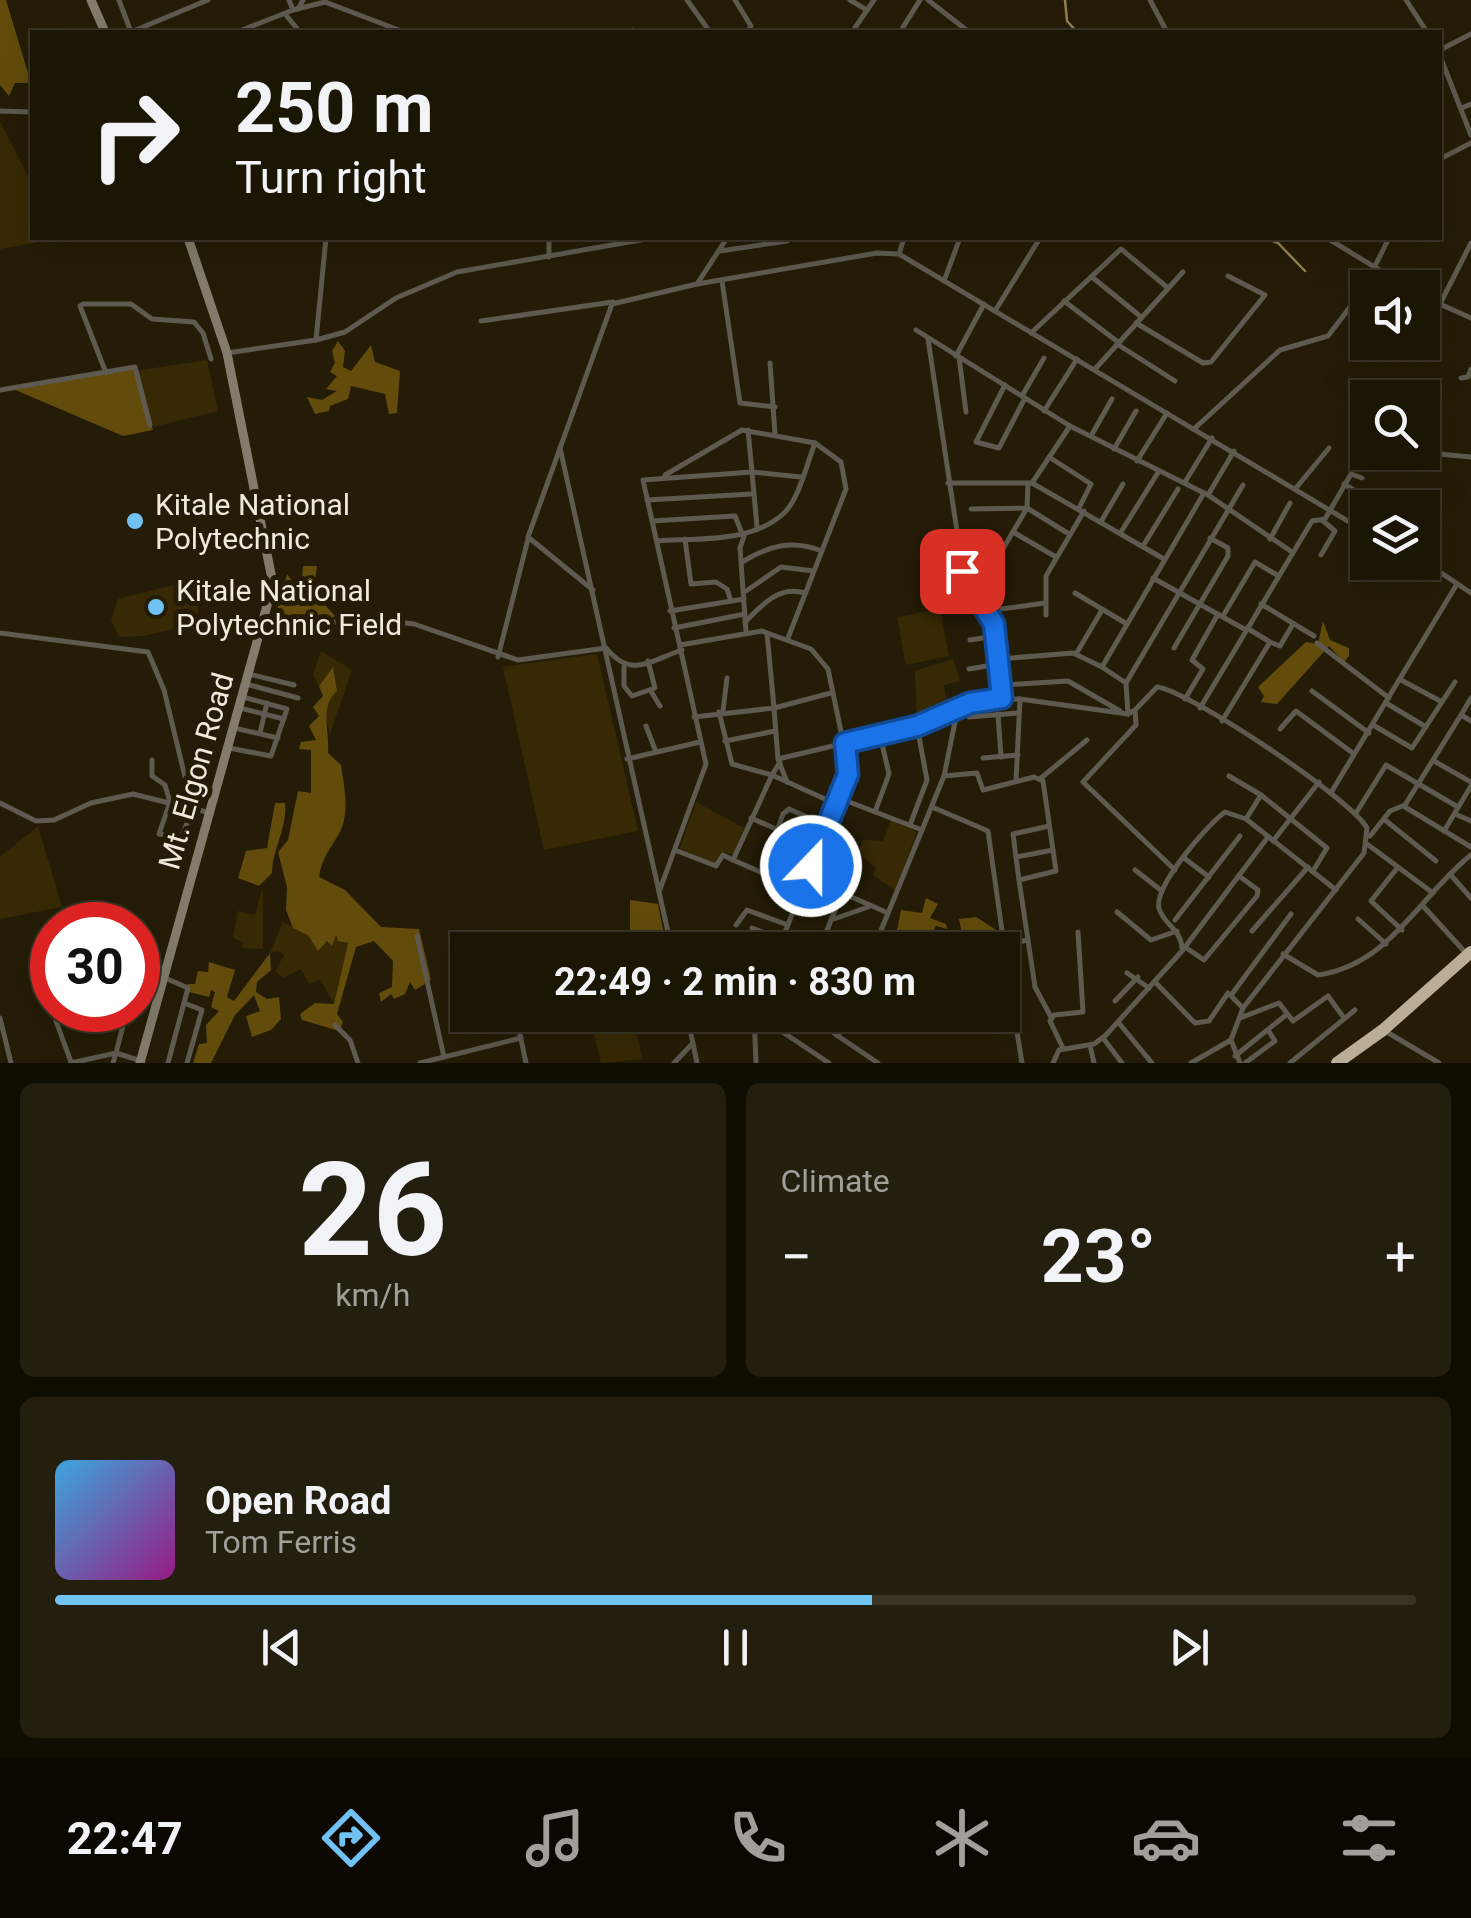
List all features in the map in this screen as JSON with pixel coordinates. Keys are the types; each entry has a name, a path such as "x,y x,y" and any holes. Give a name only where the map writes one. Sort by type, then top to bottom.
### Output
{"highway":[{"path":"1339,1063 1383,1030 1469,953"}],"street":[{"path":"91,0 104,30"},
{"path":"119,0 130,30"},
{"path":"135,30 192,3 208,0"},
{"path":"289,0 296,10"},
{"path":"296,10 303,0"},
{"path":"687,0 709,30"},
{"path":"850,0 868,10"},
{"path":"853,30 874,0"},
{"path":"901,30 920,0"},
{"path":"928,0 966,30"},
{"path":"1150,0 1166,30"},
{"path":"1406,0 1426,30"},
{"path":"251,30 284,14 328,2 399,30"},
{"path":"739,2 751,26 748,30"},
{"path":"284,14 298,30"},
{"path":"1442,52 1471,34"},
{"path":"1442,58 1471,135"},
{"path":"1462,108 1471,104"},
{"path":"0,112 30,112"},
{"path":"1442,158 1471,143"},
{"name":"Mt. Elgon Road","path":"141,1062 273,578 227,353 189,240"},
{"path":"316,340 326,240"},
{"path":"549,240 549,258"},
{"path":"227,353 344,332 396,298 457,272 642,240"},
{"path":"698,284 726,240"},
{"path":"898,254 903,240"},
{"path":"944,281 959,240"},
{"path":"994,311 1039,240"},
{"path":"1330,240 1381,270"},
{"path":"1194,429 1280,350 1328,336 1389,240"},
{"path":"720,250 787,241"},
{"path":"1440,304 1471,243"},
{"path":"1031,333 1121,249 1168,288"},
{"path":"481,321 616,302 877,253 898,254 1350,523"},
{"path":"1095,368 1183,272"},
{"path":"1092,277 1138,320 1203,362 1211,362 1265,295 1228,276"},
{"path":"722,280 740,403 775,406"},
{"path":"1064,301 1175,380"},
{"path":"498,657 528,538 609,308 616,302"},
{"path":"106,372 80,306 84,304 131,304 152,319 194,322 203,333 211,359"},
{"path":"966,412 957,357 984,304"},
{"path":"1440,306 1471,318"},
{"path":"916,330 1070,426 1206,494 1292,552"},
{"path":"928,339 962,571 995,636 1002,698"},
{"path":"1005,385 974,438 976,442 998,448 1044,358"},
{"path":"1044,411 1077,359"},
{"path":"770,363 775,436"},
{"path":"0,390 135,368 150,425"},
{"path":"1462,378 1468,378 1471,369"},
{"path":"1091,436 1112,399"},
{"path":"1114,448 1136,411"},
{"path":"1137,461 1166,413"},
{"path":"976,596 1027,508 1030,483 1070,426"},
{"path":"748,430 757,527"},
{"path":"663,477 736,432 748,430 815,443 834,453 846,475 846,489 787,639"},
{"path":"1185,482 1212,438"},
{"path":"657,541 744,536 785,513 815,443"},
{"path":"560,446 668,932"},
{"path":"1295,489 1329,448"},
{"path":"1102,668 1152,578 1234,451"},
{"path":"1440,454 1471,457"},
{"path":"1046,615 1044,581 1091,484 1049,458"},
{"path":"1121,534 1159,471"},
{"path":"659,892 706,771 644,478 752,472 801,477"},
{"path":"1322,520 1352,474 1362,478"},
{"path":"948,483 1030,483 1082,509 1164,559"},
{"path":"1102,521 1123,484"},
{"path":"1176,870 1084,784 1136,725 1129,712 1126,683 1244,484"},
{"path":"1344,484 1354,490"},
{"path":"1143,546 1178,489"},
{"path":"648,500 752,494"},
{"path":"1270,539 1290,503"},
{"path":"971,509 1027,508 1069,534"},
{"path":"652,520 734,516 744,536 746,632"},
{"path":"1200,708 1312,521 1322,520 1334,531 1321,555"},
{"path":"1013,532 1056,557"},
{"path":"528,538 594,590"},
{"path":"1174,648 1229,553 1226,546 1210,538"},
{"path":"684,539 691,584 716,582 726,589 731,601"},
{"path":"742,562 777,546 798,544 822,551"},
{"path":"1186,699 1203,669 1192,660 1255,562 1277,576"},
{"path":"670,612 744,596 758,578 781,567 814,571"},
{"path":"1440,572 1471,592"},
{"path":"1152,578 1280,646 1292,624"},
{"path":"1332,792 1457,584"},
{"path":"746,622 776,595 786,591 805,593"},
{"path":"1075,593 1127,624"},
{"path":"964,611 1045,603"},
{"path":"1261,604 1316,639 1387,701 1426,727"},
{"path":"1076,654 1102,610"},
{"path":"674,628 745,614"},
{"path":"327,621 379,629 398,622 414,624 498,657 542,659 606,648"},
{"path":"606,648 624,666 635,667 681,648 746,632 767,633 787,639 825,660 849,770 785,932"},
{"path":"0,633 120,651 144,649 164,690 193,810 183,836 159,834 169,802 166,785 152,776 152,760"},
{"path":"767,633 779,760 787,782"},
{"path":"970,640 995,636"},
{"path":"1222,721 1270,642"},
{"path":"968,669 999,661 1076,654 1126,683"},
{"path":"648,660 655,682 652,692 660,706"},
{"path":"624,666 624,686 632,696 652,692"},
{"path":"727,678 721,712 732,764 772,774 922,830"},
{"path":"247,679 294,685"},
{"path":"229,748 269,756 275,752 294,698 247,679"},
{"path":"1400,680 1442,702"},
{"path":"1002,685 1068,681 1129,712"},
{"path":"1373,725 1411,748 1454,682"},
{"path":"734,860 779,760 917,726 958,707 1002,698 1129,712 1157,686 1186,699 1319,782 1356,813 1367,828 1367,842"},
{"path":"1312,690 1368,733"},
{"path":"694,717 774,708 832,692"},
{"path":"243,697 288,708"},
{"path":"1240,1061 1231,1040 1243,1008 1336,890 1367,842 1395,808 1405,806 1471,698"},
{"path":"1016,781 1020,699"},
{"path":"260,733 268,703"},
{"path":"880,932 944,776 958,707"},
{"path":"240,708 284,720"},
{"path":"1280,729 1296,710 1354,755"},
{"path":"969,717 1019,713"},
{"path":"998,714 1001,757"},
{"path":"1460,715 1471,720"},
{"path":"646,726 656,752"},
{"path":"910,825 927,780 917,726"},
{"path":"234,728 278,738"},
{"path":"725,741 776,731"},
{"path":"875,812 889,778 880,735"},
{"path":"944,776 977,773 982,790 1040,778 1087,740"},
{"path":"627,759 700,742"},
{"path":"983,758 1018,755"},
{"path":"1434,761 1471,784 1444,832"},
{"path":"1356,813 1386,765 1471,820"},
{"path":"1228,776 1261,795 1328,848 1252,931"},
{"path":"1018,880 1056,873 1040,778"},
{"path":"1053,1063 1055,1053 1062,1048 1090,1045 1103,1038 1184,949 1239,876 1319,782"},
{"path":"0,803 36,821 54,820 91,803 133,794 211,814"},
{"path":"1246,819 1261,795"},
{"path":"1464,798 1471,803"},
{"path":"1405,806 1471,847"},
{"path":"932,807 988,831 1004,945 1028,940"},
{"path":"811,866 770,851 776,829 789,809 827,826"},
{"path":"1239,876 1258,890 1257,896 1204,960 1184,949 1177,931 1162,914 1162,891 1221,814 1231,811 1246,819 1336,890"},
{"path":"751,818 776,829"},
{"path":"1385,820 1436,861"},
{"path":"1049,826 1013,834 1035,987 1062,1048"},
{"path":"1175,920 1240,836"},
{"path":"1367,842 1434,893"},
{"path":"675,850 716,866 723,856 802,890"},
{"path":"1016,857 1053,850"},
{"path":"1283,954 1318,975 1349,966 1402,931 1471,855"},
{"path":"1184,858 1209,877"},
{"path":"1398,867 1371,901 1402,931"},
{"path":"1135,870 1162,891"},
{"path":"1450,874 1471,898"},
{"path":"807,878 888,913"},
{"path":"826,932 842,893"},
{"path":"831,920 871,906"},
{"path":"1424,906 1469,953"},
{"path":"736,925 747,910 788,925"},
{"path":"1117,912 1151,940 1177,931"},
{"path":"1156,982 1196,1023 1209,1021 1291,914"},
{"path":"1358,919 1386,944"},
{"path":"752,928 762,932"},
{"path":"1051,1018 1083,1013 1078,932"},
{"path":"417,936 444,1057"},
{"path":"1127,973 1149,988"},
{"path":"1115,1001 1138,977"},
{"path":"165,978 187,985 168,1063"},
{"path":"1232,994 1243,1008"},
{"path":"1238,1019 1279,1003 1286,1015 1296,1020 1328,996 1344,1018"},
{"path":"184,1003 202,1010 187,1063"},
{"path":"1290,1063 1355,1010"},
{"path":"1240,1061 1286,1015"},
{"path":"0,1018 10,1063"},
{"path":"1118,1022 1152,1063"},
{"path":"335,1025 350,1040 358,1063"},
{"path":"1240,1061 1274,1043 1276,1038 1268,1030"},
{"path":"1383,1030 1439,1063"},
{"path":"60,1032 72,1063 116,1053 141,1062"},
{"path":"113,1063 121,1032"},
{"path":"519,1032 526,1063"},
{"path":"691,1032 697,1063"},
{"path":"755,1032 756,1063"},
{"path":"781,1032 828,1063"},
{"path":"832,1032 878,1063"},
{"path":"838,1036 840,1032"},
{"path":"1017,1032 1022,1063"},
{"path":"420,1063 520,1038"},
{"path":"1103,1038 1122,1063"},
{"path":"1191,1063 1231,1040"},
{"path":"674,1063 693,1043"},
{"path":"1090,1045 1094,1063"}],"shaded area":[{"path":"0,0 6,0 30,83 15,83 9,96 0,85"},
{"path":"0,121 30,180 30,240 52,240 0,249"},
{"path":"338,341 345,351 343,367 351,371 371,345 375,362 400,371 397,413 389,414 385,394 351,386 348,399 330,406 329,411 315,414 307,397 322,400 337,391 326,389 337,376 330,372 335,363 332,351"},
{"path":"207,360 218,411 153,427 135,371"},
{"path":"134,369 153,430 123,436 13,389"},
{"path":"303,566 317,566 313,595 306,594 304,604 327,598 326,606 335,616 324,623 276,613 287,574 293,582 292,594 301,595"},
{"name":"Kitale National Polytechnic Field","path":"174,585 192,589 198,612 191,625 144,636 119,637 111,620 118,599"},
{"path":"940,609 949,656 906,665 897,617"},
{"path":"1323,621 1330,640 1349,648 1349,656 1344,662 1329,646 1277,704 1261,702 1264,696 1258,687 1306,642 1318,644"},
{"path":"321,651 352,670 330,734 325,713 333,669 319,686 313,675"},
{"path":"597,654 638,831 544,850 503,667"},
{"path":"953,659 960,681 944,685 947,707 917,720 915,671"},
{"path":"333,667 337,691 328,704 328,753 341,765 346,807 340,832 319,877 345,890 381,927 419,929 431,980 415,990 410,982 405,994 394,999 391,994 381,1002 379,993 392,987 393,961 374,941 356,947 337,1014 343,1022 339,1031 302,1020 300,1014 315,1003 334,1004 348,943 338,941 336,935 332,946 327,941 318,951 308,935 293,928 286,910 287,887 278,852 288,840 298,791 311,793 311,750 299,749 301,742 316,740 309,726 319,716 313,707 323,696 319,686"},
{"path":"696,802 744,828 733,855 724,852 715,865 680,848"},
{"path":"275,803 285,803 284,821 272,873 259,886 238,878 246,851 267,848"},
{"path":"891,820 917,832 895,890 873,875 876,868 857,852 864,840 883,841"},
{"path":"38,826 61,902 30,902 30,913 0,919 0,857"},
{"path":"263,887 263,949 242,948 244,942 233,938 238,911 255,915"},
{"path":"926,898 938,904 930,918 946,924 947,929 936,926 933,932 897,932 901,910 922,913"},
{"path":"630,900 658,904 663,932 630,932"},
{"path":"976,917 999,932 962,932 959,919"},
{"path":"283,922 332,945 336,932 348,942 334,1004 320,979 309,984 301,969 283,978 275,971 284,955 279,951 270,953"},
{"path":"270,953 271,970 257,982 256,992 267,999 279,997 281,1019 271,1030 252,1037 246,1016 260,1011 254,995 235,1015 211,1063 193,1063 199,1044 207,1043 206,1025 219,1011 211,1007 215,992 211,990 209,997 189,992 187,984 195,984 198,971 208,972 209,962 235,970 227,997 234,1001"},
{"path":"593,1032 636,1032 642,1059 601,1063"}],"waterway":[{"path":"1065,0 1067,21 1075,30"},
{"path":"1270,240 1305,271"}],"place":[{"name":"Kitale National Polytechnic","path":"135,521"},
{"name":"Kitale National Polytechnic Field","path":"156,607"}],"route":[{"path":"811,866 848,774 845,743 917,726 970,703 1002,698 994,624 962,571"}]}
